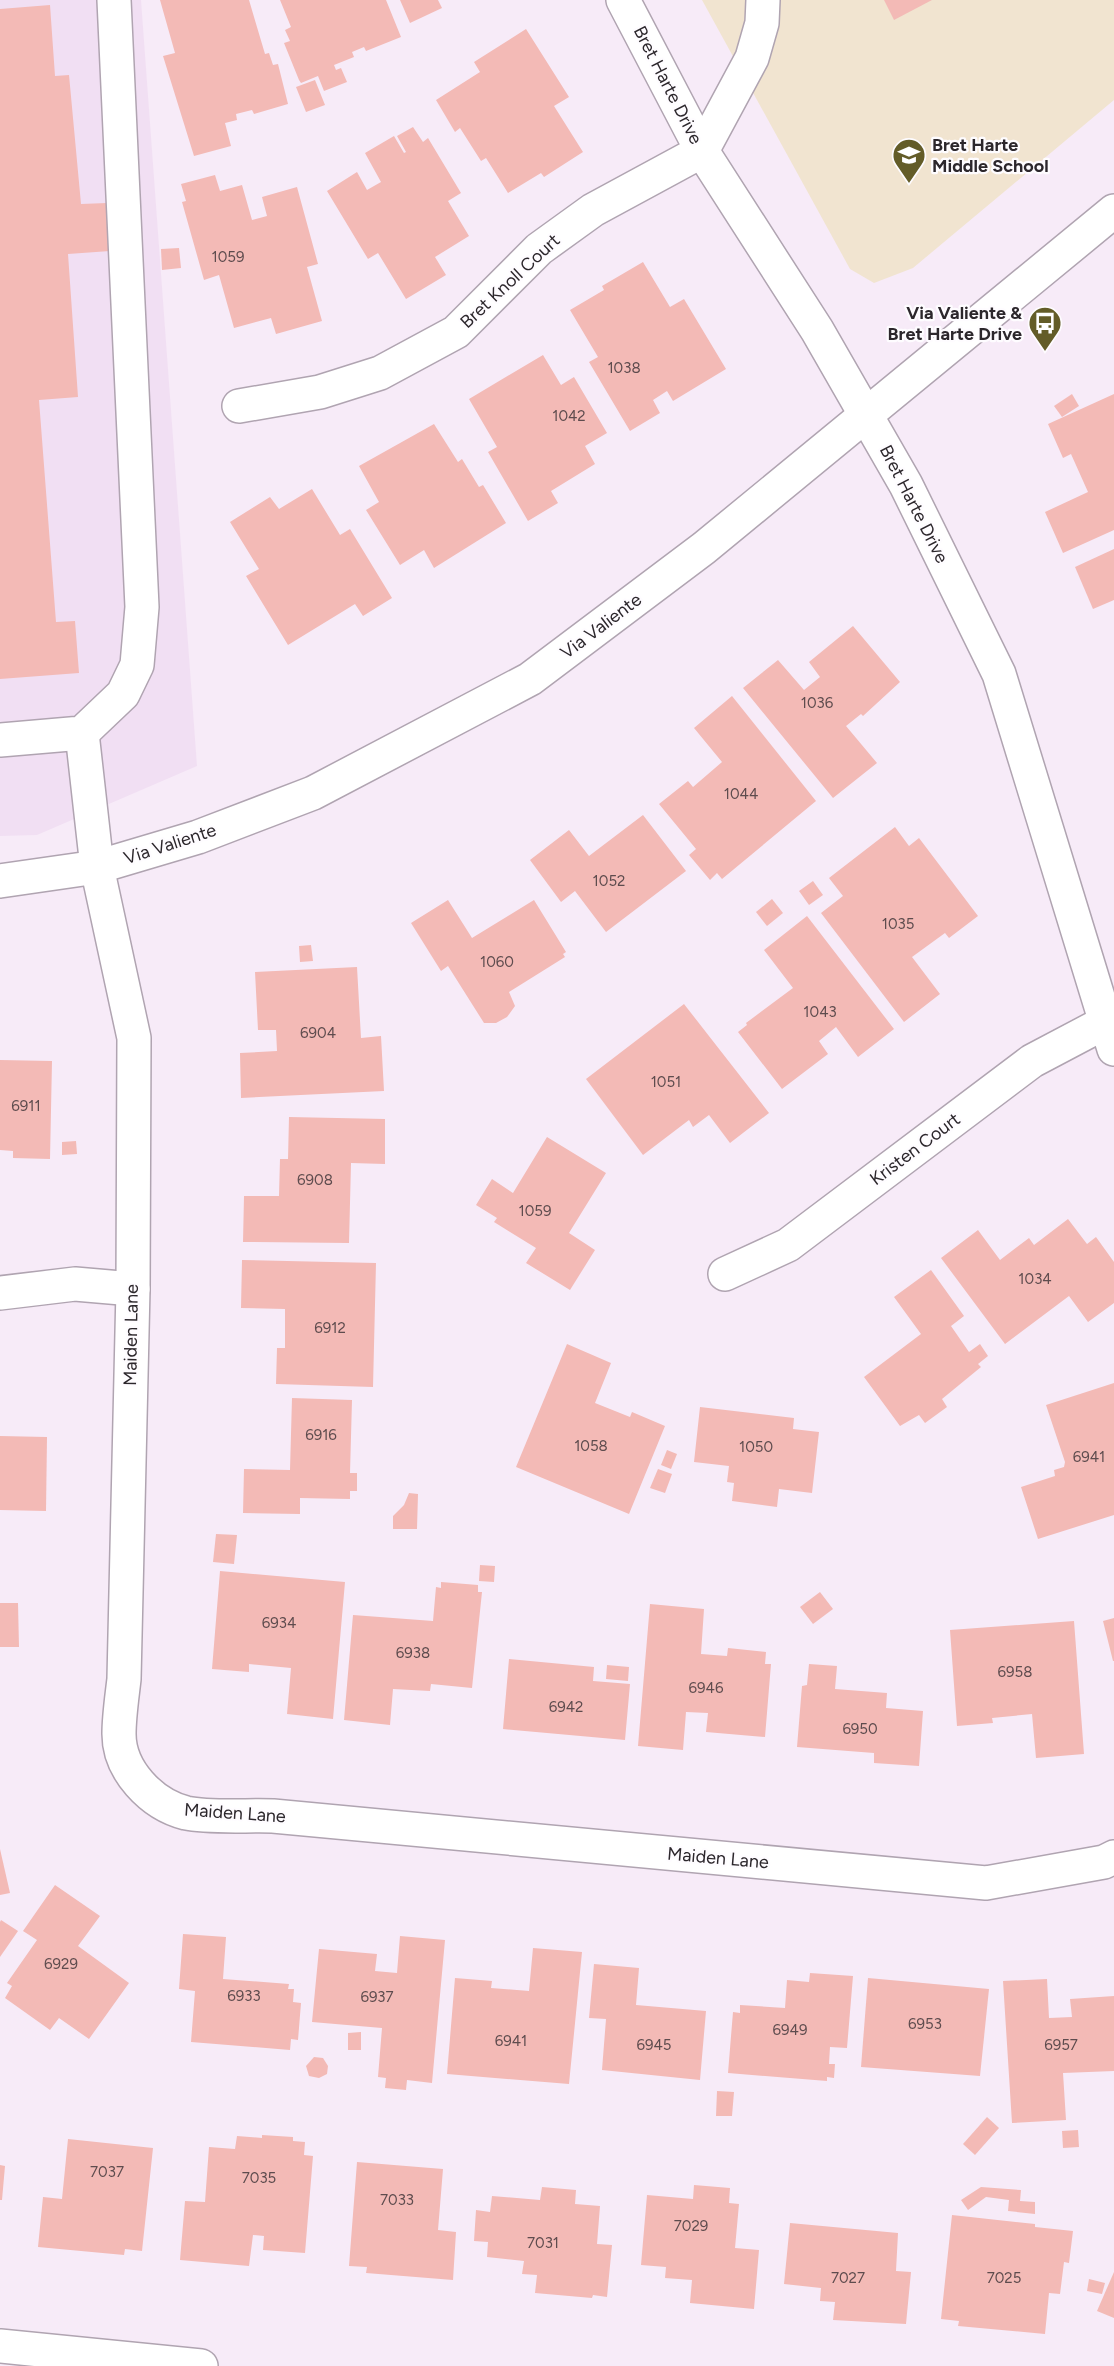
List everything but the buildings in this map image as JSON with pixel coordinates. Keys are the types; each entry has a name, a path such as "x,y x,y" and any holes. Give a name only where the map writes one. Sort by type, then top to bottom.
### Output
{"street":[{"path":"0,740 82,733 123,694 137,665 142,607 114,0"},
{"name":"Bret Harte Drive","path":"623,0 702,151 817,330 867,414 916,504 999,674 1109,1036"},
{"path":"702,151 752,58 762,23 763,0"},
{"name":"Bret Knoll Court","path":"239,406 320,392 380,373 456,332 539,249 593,210 702,151"},
{"name":"Via Valiente","path":"0,881 97,867 198,837 313,793 530,679 704,548 1114,211"},
{"name":"Maiden Lane","path":"82,733 97,867 134,1038 133,1289 124,1679 119,1735 126,1764 140,1785 161,1803 186,1813 273,1816 986,1883 1104,1862 1114,1857"},
{"name":"Kristen Court","path":"726,1274 788,1245 1032,1061 1109,1036"},
{"path":"0,1293 75,1284 133,1289"},
{"path":"0,2346 201,2366"}],"shaded area":[{"path":"0,0 141,0 197,766 37,835 0,836"},
{"name":"Bret Harte Middle School","path":"702,0 1114,0 1114,100 913,268 874,283 850,269"}],"place":[{"name":"Bret Harte Middle School","path":"909,184"},
{"name":"Via Valiente & Bret Harte Drive","path":"1045,352"}]}
